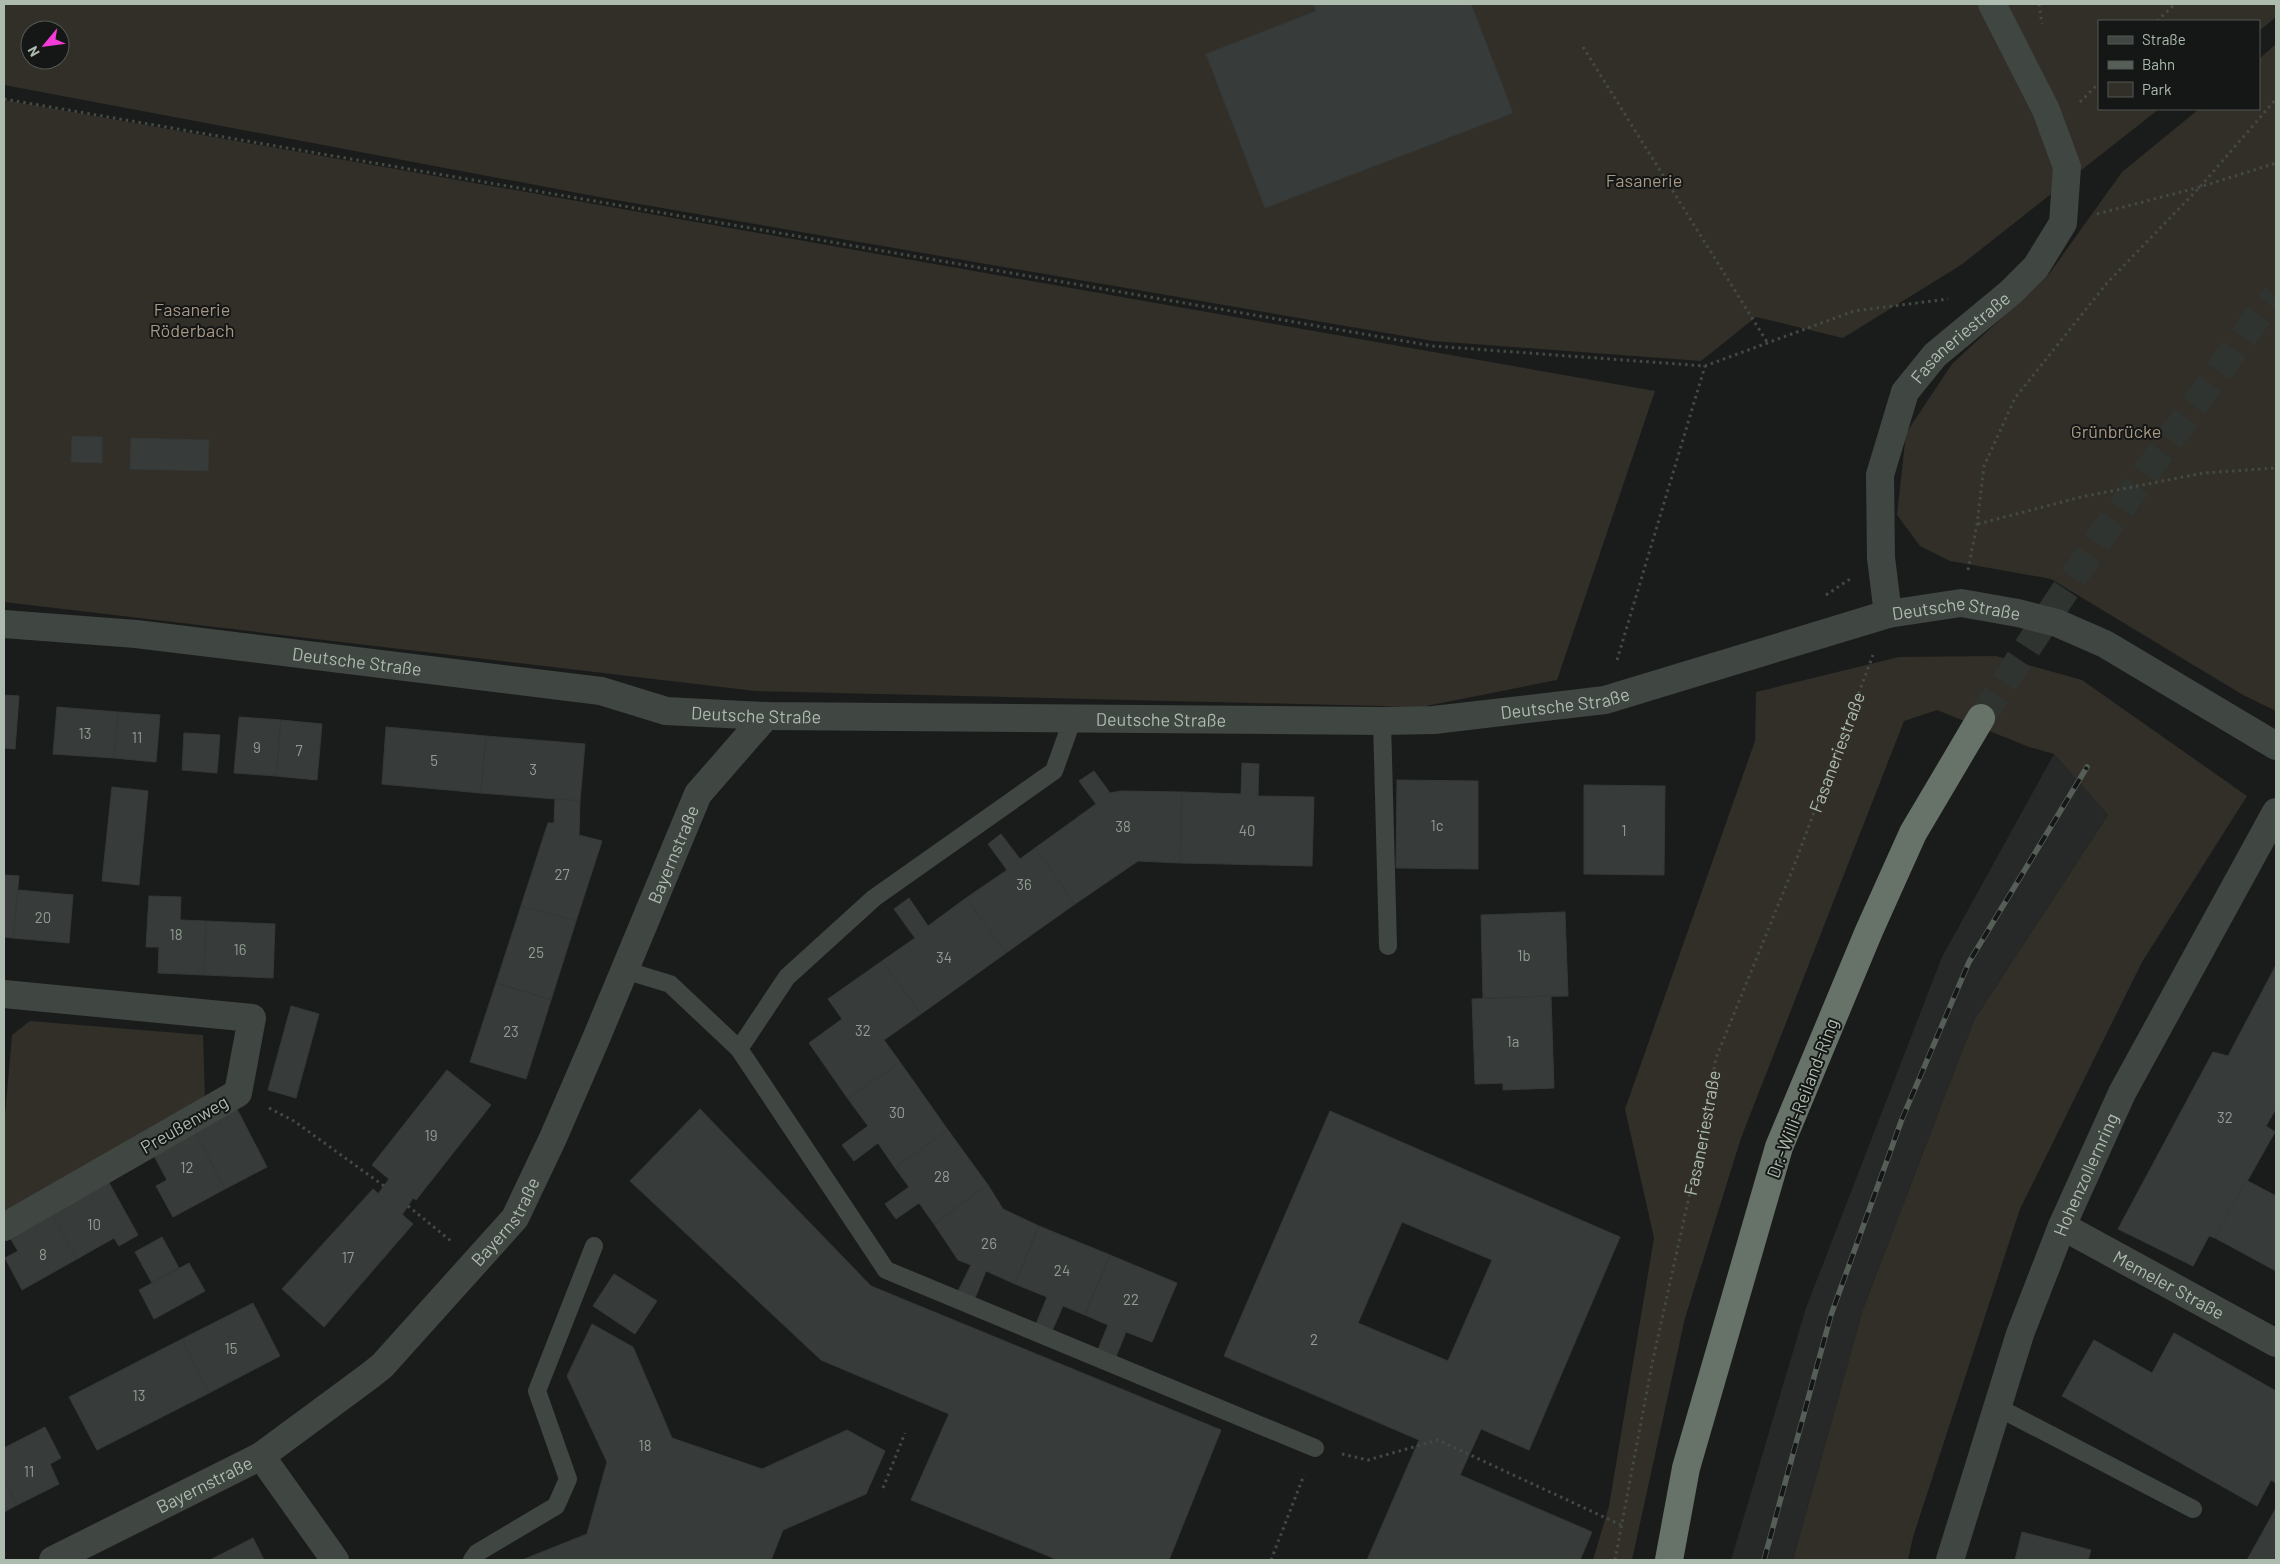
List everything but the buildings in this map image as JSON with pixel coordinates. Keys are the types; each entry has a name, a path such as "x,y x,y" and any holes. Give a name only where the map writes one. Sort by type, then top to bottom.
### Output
{"highway":[{"name":"Dr.-Willi-Reiland-Ring","path":"1669,1560 1686,1468 1779,1147 1869,931 1913,833 1981,718"}],"street":[{"name":"Fasaneriestraße","path":"1888,614 1881,558 1880,475 1905,392 1935,356 2011,292 2036,267 2063,223 2066,167 2046,110 1992,4"},
{"name":"Deutsche Straße","path":"4,624 136,634 601,691 666,711 766,716 1382,721 1434,720 1605,700 1888,614 1960,603 2018,613 2057,623 2106,644 2276,746"},
{"name":"Bayernstraße","path":"53,1560 261,1456 382,1366 515,1218 553,1138 698,794 766,716"},
{"name":"Hohenzollernring","path":"1950,1560 2020,1334 2062,1226 2122,1093 2276,812"},
{"name":"Preußenweg","path":"4,994 252,1018 238,1093 4,1227"},
{"name":"Memeler Straße","path":"2062,1226 2276,1343"},
{"path":"261,1456 336,1560"}],"lane":[{"path":"739,1048 787,977 874,898 1054,771 1073,718"},
{"path":"1382,721 1388,946"},
{"path":"624,970 670,984 739,1048 886,1270 1315,1448"},
{"path":"472,1560 477,1553 556,1506 568,1479 537,1391 594,1246"},
{"path":"1997,1407 2193,1509"}],"path":[{"path":"2158,20 2175,4"},
{"path":"1583,47 1767,342"},
{"path":"4,99 1433,346 1704,366 1854,311 1952,299"},
{"path":"1960,603 1977,524 1984,466 2015,398 2106,283 2200,187 2276,99"},
{"path":"2063,223 2200,187 2276,163"},
{"path":"1605,700 1704,366"},
{"path":"1977,524 2081,497 2194,475 2276,468"},
{"path":"1821,598 1843,585 1854,575"},
{"name":"Fasaneriestraße","path":"1615,1560 1652,1364 1700,1147 1716,1058 1792,871 1888,614"},
{"path":"238,1093 294,1121 384,1186"},
{"path":"408,1206 476,1262"},
{"path":"883,1488 905,1433"},
{"path":"1271,1560 1315,1448 1368,1460 1438,1440 1621,1525"}],"shaded area":[{"path":"2054,754 2108,815 1974,1020 1863,1309 1793,1560 1731,1560 1806,1308 1942,957"}],"green space":[{"name":"Fasanerie","path":"4,4 2276,4 2276,17 2260,30 2260,20 2098,20 2098,110 2158,110 1961,265 1843,338 1756,317 1701,361 1433,341 610,199 4,85"},
{"name":"Grünbrücke","path":"2276,44 2276,711 2243,695 2051,579 1950,561 1920,546 1897,515 1906,433 1952,364 2049,274 2122,172 2198,110 2260,110 2260,58"},
{"name":"Fasanerie Röderbach","path":"4,100 1655,391 1557,680 1421,707 755,691 4,602"},
{"path":"1996,656 2082,680 2247,796 2142,962 2020,1209 1913,1537 1908,1560 1793,1560 1863,1309 1974,1020 2108,815 2054,754 2029,747 1937,710 1904,721 1741,1138 1685,1318 1632,1560 1593,1560 1609,1506 1654,1238 1625,1109 1755,741 1756,692 1899,657"},
{"path":"30,1021 203,1035 205,1099 4,1216 4,1127 12,1035"}],"tunnel":[{"path":"1981,718 2099,539 2254,322 2276,296"}],"railway":[{"path":"1764,1560 1831,1315 1902,1119 1969,962 2087,767"}]}
